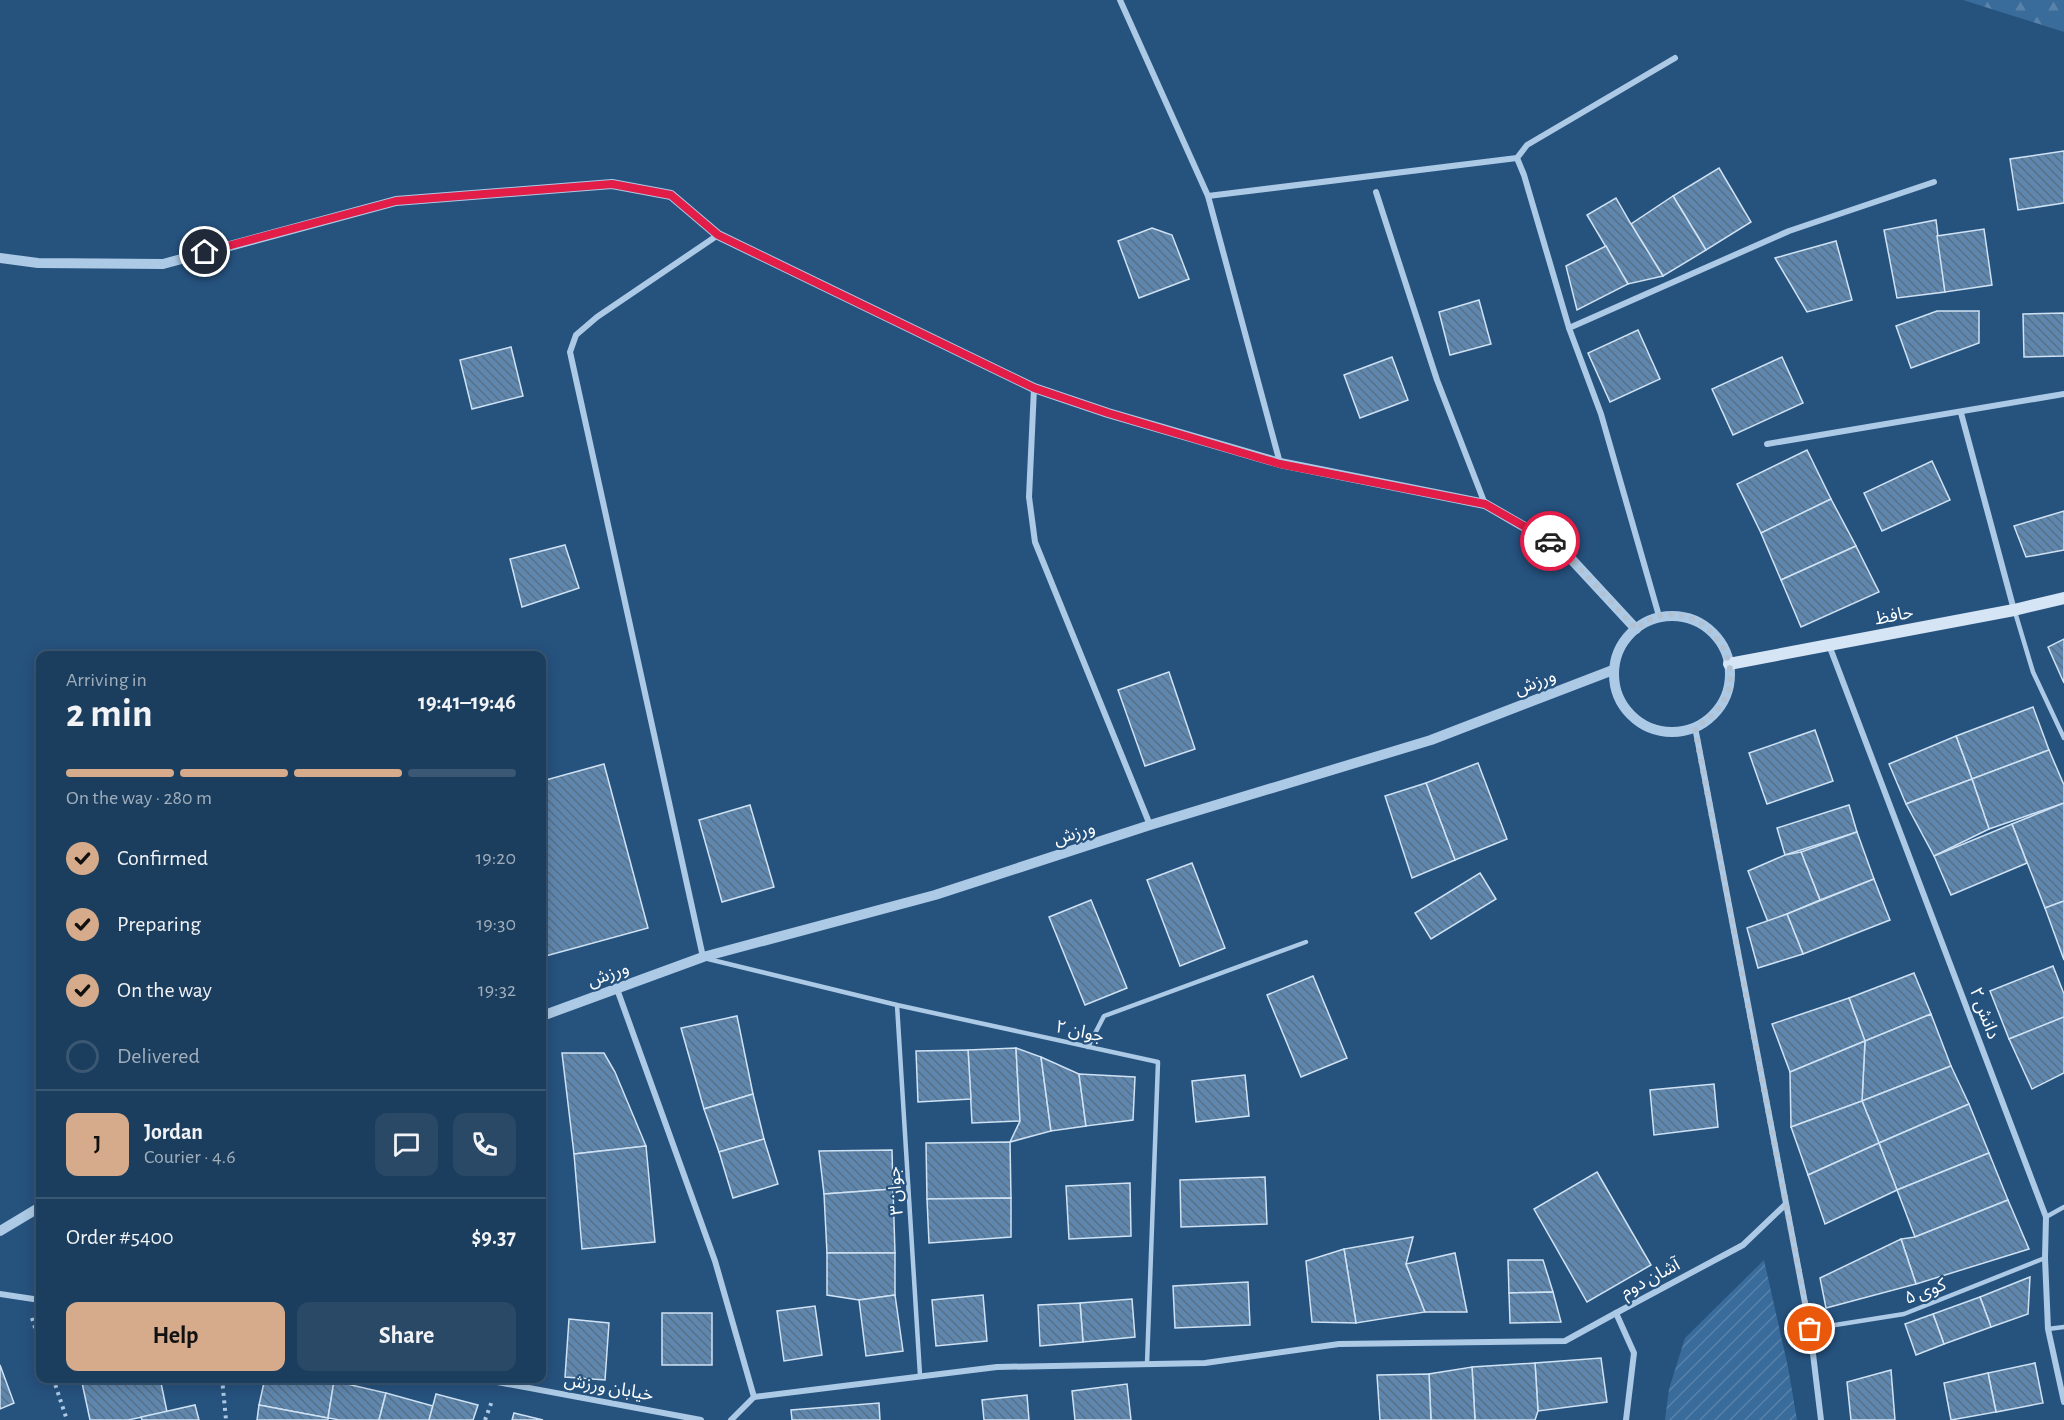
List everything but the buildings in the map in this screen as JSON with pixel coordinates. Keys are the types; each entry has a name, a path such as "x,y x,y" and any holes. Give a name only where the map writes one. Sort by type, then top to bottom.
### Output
{"main road":[{"name":"حافظ","path":"1729,664 2014,610 2064,598"}],"street":[{"path":"1120,0 1208,196 1280,464"},
{"path":"1208,196 1517,158 1527,145 1675,58"},
{"path":"1517,158 1569,328 1601,414 1659,616"},
{"path":"1569,328 1789,231 1934,182"},
{"path":"0,258 38,263 163,264 396,201 612,184 671,195 718,235 1034,388 1108,413 1280,464 1485,504 1561,548 1636,629"},
{"path":"1376,192 1437,380 1485,504"},
{"path":"703,957 570,352 576,335 597,316 718,235"},
{"path":"1034,388 1029,497 1035,542 1150,825"},
{"path":"1767,444 2064,394"},
{"path":"1961,413 2014,610"},
{"path":"1678,615 1697,621 1712,631 1723,646 1729,664 1730,682 1724,701 1712,716 1695,728 1676,732 1656,730 1638,722 1624,708 1616,690 1613,670 1618,651 1628,635 1642,623 1659,616 1678,615"},
{"name":"دانش ۲","path":"1829,645 2046,1217 2048,1329 2064,1402"},
{"name":"ورزش","path":"546,1015 703,957 935,895 1150,825 1431,740 1613,670"},
{"path":"1695,728 1810,1329 1821,1420"},
{"path":"616,989 715,1261 754,1396"},
{"name":"آشان دوم","path":"1626,1420 1634,1353 1616,1313 1743,1245 1786,1204"},
{"path":"0,1231 36,1209"},
{"path":"0,1294 36,1299"},
{"path":"731,1420 754,1396 920,1375 997,1367 1205,1363 1339,1344 1565,1341 1616,1313"},
{"name":"خیابان ورزش","path":"503,1383 701,1420"}],"lane":[{"path":"2014,610 2032,672 2064,738"},
{"path":"1088,1047 1104,1016 1306,942"},
{"name":"جوان ۲","path":"703,957 897,1005 1158,1062 1147,1364"},
{"name":"جوان ۳","path":"897,1005 920,1375"},
{"path":"2046,1217 2064,1207"},
{"name":"کوی ۵","path":"1810,1329 1904,1314 2045,1258"},
{"path":"2048,1329 2064,1327"}],"path":[{"path":"55,1383 67,1420"},
{"path":"222,1383 226,1420"}],"green space":[{"path":"1963,0 2064,0 2064,32"},
{"path":"1764,1260 1788,1367 1797,1420 1665,1420 1669,1389 1685,1338"}],"way so far":[{"path":"1550,541 1561,548 1636,629 1642,623 1659,616 1678,615 1697,621 1712,631 1723,646 1729,664 1730,682 1724,701 1712,716 1695,728 1810,1329"}],"route":[{"path":"205,252 396,201 612,184 671,195 718,235 1034,388 1108,413 1280,464 1485,504 1550,541"}]}
